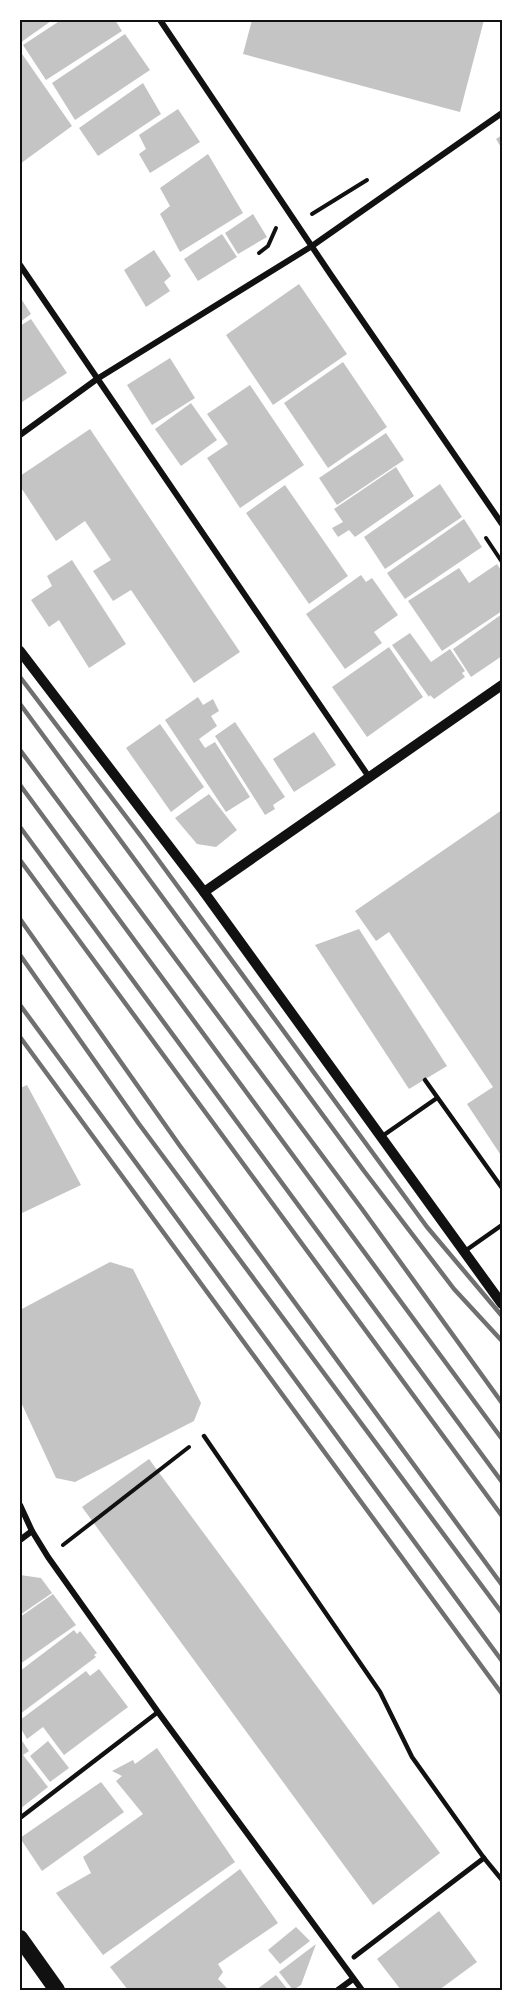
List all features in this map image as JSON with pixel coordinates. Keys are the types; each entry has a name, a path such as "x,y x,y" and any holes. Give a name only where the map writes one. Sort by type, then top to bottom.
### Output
{"highway":[{"path":"20,1938 57,1990"}],"street":[{"path":"160,20 502,524"},
{"path":"20,435 98,380 312,246 502,113"},
{"path":"20,265 369,777"},
{"path":"20,651 204,892 502,1305"},
{"path":"204,892 502,685"},
{"path":"20,1505 32,1532 48,1557 158,1712 362,1990"},
{"path":"20,1540 32,1532"},
{"path":"354,1957 484,1857"},
{"path":"338,1990 353,1979"}],"lane":[{"path":"425,1080 502,1188"},
{"path":"381,1137 437,1098"},
{"path":"464,1251 502,1225"},
{"path":"204,1436 380,1692 412,1757 502,1880"},
{"path":"20,1818 158,1712"}],"path":[{"path":"305,208 310,216 368,180"},
{"path":"258,253 268,246"},
{"path":"483,532 502,562"},
{"path":"48,1557 204,1436"}],"building":[{"path":"20,20 50,20 51,21 20,43"},
{"path":"61,20 115,20 122,31 46,80 23,45"},
{"path":"252,20 484,20 460,112 243,54"},
{"path":"125,34 150,70 75,120 52,83"},
{"path":"20,51 72,126 20,164"},
{"path":"143,83 161,114 98,156 79,128"},
{"path":"178,109 200,142 150,173 139,154 146,149 139,135"},
{"path":"502,135 502,149 496,139"},
{"path":"208,154 243,213 180,252 160,214 170,206 160,188"},
{"path":"253,214 267,237 238,254 225,233"},
{"path":"222,234 237,257 198,281 184,259"},
{"path":"154,250 171,276 164,282 170,291 146,307 124,270"},
{"path":"299,284 347,354 273,405 226,335"},
{"path":"20,297 31,314 20,322"},
{"path":"31,319 67,373 22,402 20,398 20,326"},
{"path":"170,358 195,398 152,425 127,385"},
{"path":"343,362 387,427 328,468 284,403"},
{"path":"250,385 304,465 240,508 207,458 228,444 207,414"},
{"path":"191,403 217,440 181,466 155,429"},
{"path":"90,429 240,652 194,683 131,590 113,601 93,571 111,560 85,521 56,541 20,486 20,476"},
{"path":"386,433 404,460 337,505 319,478"},
{"path":"396,467 414,496 355,537 349,530 338,537 332,528 343,522 334,509"},
{"path":"440,484 462,517 385,569 364,537"},
{"path":"285,485 348,576 309,604 246,513"},
{"path":"464,519 482,547 405,599 387,573"},
{"path":"72,560 126,644 89,668 59,620 49,627 31,600 52,586 47,576"},
{"path":"497,564 502,572 502,611 442,651 408,601 459,568 469,583"},
{"path":"361,575 366,582 372,578 398,615 374,632 382,643 345,669 306,614"},
{"path":"502,614 502,656 471,677 453,649"},
{"path":"410,633 431,662 450,649 465,671 462,673 465,677 434,699 430,695 429,697 392,645"},
{"path":"389,647 423,697 367,737 332,687"},
{"path":"198,697 203,705 213,699 219,711 211,716 217,726 199,739 205,748 215,742 250,797 226,812 165,720"},
{"path":"235,722 285,797 273,805 275,809 265,815 215,736"},
{"path":"160,724 204,787 171,812 126,748"},
{"path":"314,732 336,765 294,792 273,759"},
{"path":"209,794 237,830 216,847 197,844 175,818"},
{"path":"502,810 502,1157 467,1104 493,1087 389,932 376,941 355,911"},
{"path":"359,929 447,1066 409,1089 315,945"},
{"path":"27,1085 81,1185 20,1214 20,1088"},
{"path":"110,1262 133,1269 201,1403 194,1421 75,1482 56,1478 20,1400 20,1310"},
{"path":"149,1459 440,1853 373,1905 82,1507"},
{"path":"20,1575 41,1578 52,1593 20,1615"},
{"path":"53,1594 76,1625 20,1664 20,1617"},
{"path":"74,1630 77,1634 80,1631 97,1653 94,1655 96,1657 20,1714 20,1671"},
{"path":"99,1669 128,1707 64,1755 43,1727 27,1739 20,1727 20,1720 86,1671 90,1676"},
{"path":"20,1738 29,1751 23,1755 48,1787 20,1809"},
{"path":"48,1741 69,1768 50,1782 30,1756"},
{"path":"157,1748 235,1862 103,1955 56,1893 91,1873 83,1857 143,1814 116,1781 122,1776 112,1771 133,1760 135,1764"},
{"path":"101,1782 124,1812 42,1871 20,1838"},
{"path":"240,1869 278,1923 218,1964 223,1972 218,1979 229,1990 128,1990 110,1967"},
{"path":"439,1911 477,1962 439,1990 401,1990 377,1959"},
{"path":"296,1927 310,1941 280,1964 268,1950"},
{"path":"316,1944 301,1985 293,1990 279,1972"},
{"path":"276,1975 288,1990 256,1990"}],"railway":[{"path":"20,677 143,839 427,1227 502,1316"},
{"path":"20,704 364,1171 454,1289 502,1341"},
{"path":"20,750 362,1209 502,1403"},
{"path":"20,785 502,1439"},
{"path":"20,827 502,1482"},
{"path":"20,860 502,1516"},
{"path":"20,919 180,1146 502,1585"},
{"path":"20,955 139,1124 502,1613"},
{"path":"20,1005 502,1661"},
{"path":"20,1037 502,1694"}]}
